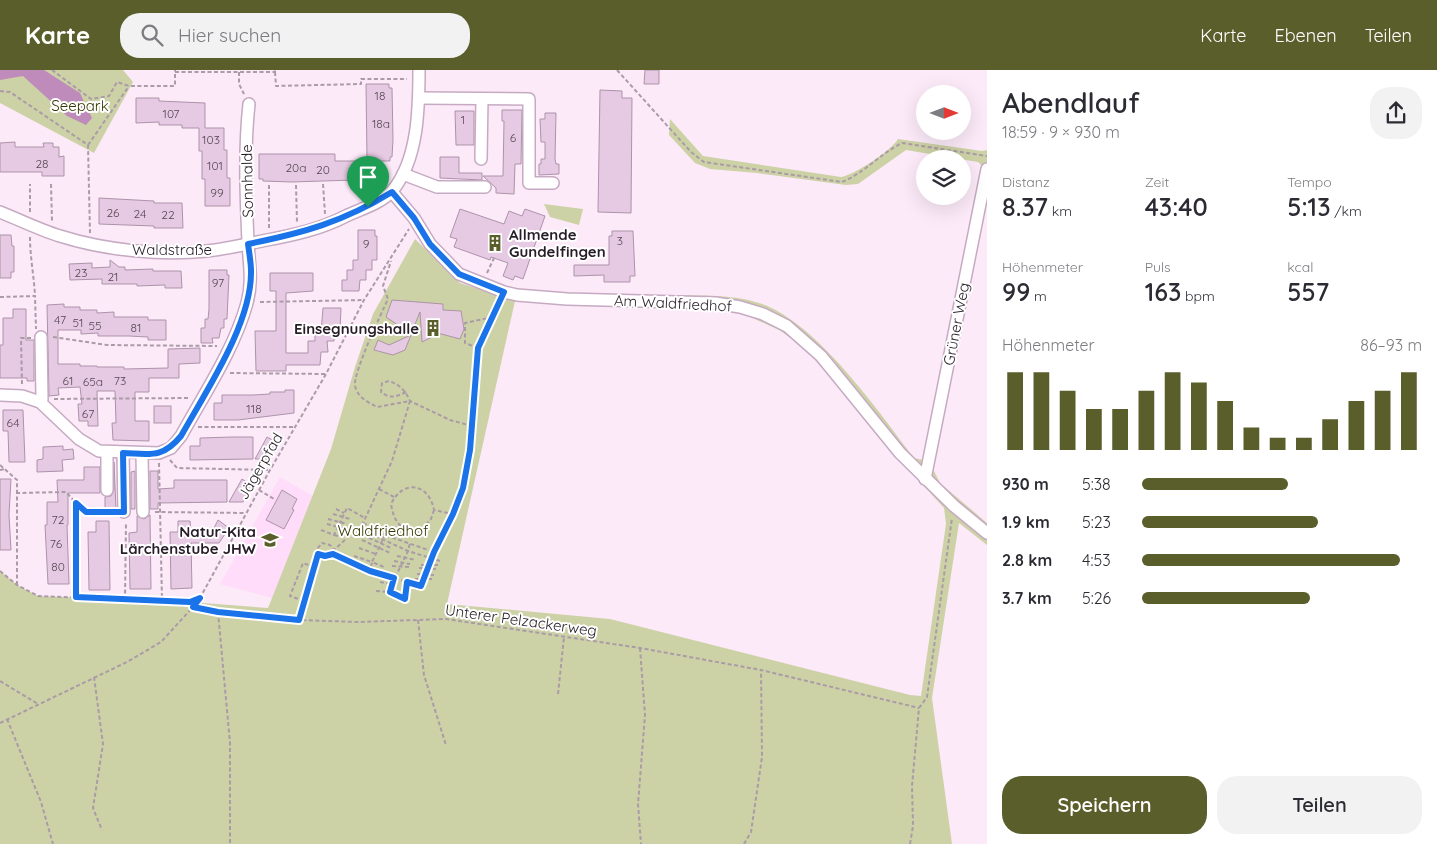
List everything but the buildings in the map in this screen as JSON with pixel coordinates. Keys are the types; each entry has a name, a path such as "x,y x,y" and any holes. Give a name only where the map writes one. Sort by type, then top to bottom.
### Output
{"street":[{"name":"Waldstraße","path":"0,212 30,223 52,234 91,243 149,252 206,251 298,234 326,225 368,207 392,192 403,174 414,138 419,98 419,75"},
{"path":"419,98 529,99 529,183 553,183"},
{"path":"481,160 482,99"},
{"name":"Sonnhalde","path":"161,453 171,448 186,427 230,346 247,302 251,271 248,244 247,125 249,104"},
{"name":"Grüner Weg","path":"925,479 987,169"},
{"path":"403,174 437,187 485,187"},
{"name":"Am Waldfriedhof","path":"392,192 414,218 430,244 459,274 504,292 715,303 740,307 763,314 787,326 821,356 900,453 925,479 987,533"},
{"path":"39,333 41,400"},
{"path":"0,395 22,396 41,400 79,439 98,451 107,453 161,453"},
{"path":"107,453 107,490"},
{"path":"123,453 124,512"},
{"path":"142,454 143,512"}],"path":[{"path":"52,70 91,99 109,96 117,82 129,86 175,86 175,71 275,71 276,86 361,84 361,79 419,75"},
{"path":"617,70 691,152 704,162 842,182 853,177 891,148 902,143 987,156"},
{"path":"239,72 239,84 249,104"},
{"path":"91,243 88,145 129,86"},
{"path":"0,91 10,92 88,145"},
{"path":"30,184 30,258 39,333 107,345 230,346"},
{"path":"52,184 52,234"},
{"path":"323,184 326,225"},
{"path":"269,185 269,240"},
{"path":"296,185 298,234"},
{"name":"Jägerpfad","path":"193,607 200,598 270,470 296,428 364,300 391,259 414,218"},
{"path":"482,284 494,258"},
{"path":"391,259 383,286 388,298 360,366 355,386 361,398 377,407 410,401 450,420 472,426"},
{"path":"318,554 325,556 333,554 370,571 421,586 463,488 472,426 478,348 504,292"},
{"path":"0,298 35,296"},
{"path":"247,302 364,300"},
{"path":"478,348 465,343 465,323 493,317"},
{"path":"21,338 22,396"},
{"path":"216,373 326,374"},
{"path":"333,554 334,550 366,518 392,461 410,401 406,392 398,384 389,381 382,384 381,392 388,397 406,392"},
{"path":"41,400 201,398"},
{"path":"186,427 296,428"},
{"path":"161,453 177,468 270,470"},
{"path":"161,453 162,600"},
{"path":"0,465 17,480 18,585"},
{"path":"0,470 6,469"},
{"path":"414,487 426,492 432,501 434,510 431,519 421,530 406,530 394,518 391,504 399,492 414,487"},
{"path":"259,490 274,499"},
{"path":"379,490 394,498"},
{"path":"17,493 66,492 86,512 126,512 125,600"},
{"path":"76,503 76,597"},
{"path":"910,844 913,826 912,786 919,708 927,697 954,506"},
{"path":"334,535 347,508 366,518"},
{"path":"336,509 344,512"},
{"path":"434,510 453,514"},
{"path":"143,512 246,513"},
{"path":"333,514 350,519"},
{"path":"328,519 347,524"},
{"path":"363,523 385,535 434,552"},
{"path":"327,524 345,529"},
{"path":"358,528 408,551 440,561"},
{"path":"322,530 342,537"},
{"path":"363,535 391,548"},
{"path":"370,571 372,562 385,535"},
{"path":"362,540 390,553"},
{"path":"299,620 318,554 318,548 322,543 330,544 334,550"},
{"path":"388,596 410,543"},
{"path":"359,548 376,554"},
{"path":"354,556 384,567"},
{"path":"397,556 416,560"},
{"path":"392,566 409,566 394,561"},
{"path":"304,601 290,596 303,563 314,567"},
{"path":"420,566 437,569"},
{"path":"429,567 439,566"},
{"path":"0,571 18,585 38,596 190,602 200,598"},
{"path":"417,574 435,575"},
{"path":"414,579 434,579"},
{"path":"380,582 392,584"},
{"path":"376,591 390,592 405,599 407,582"},
{"path":"0,723 161,642 193,607"},
{"name":"Unterer Pelzackerweg","path":"193,607 218,612 299,620 358,622 446,618 640,648 761,670 919,708"},
{"path":"218,612 230,743 230,844"},
{"path":"418,620 424,675 446,745"},
{"path":"558,694 564,637"},
{"path":"640,648 645,715 638,804 641,844"},
{"path":"744,844 751,832 762,757 761,670"},
{"path":"94,677 103,744 94,808 102,830"},
{"path":"0,681 38,704"},
{"path":"7,720 41,802 53,844"}],"shaded area":[{"path":"0,70 44,70 80,93 92,118 86,125 67,116 23,76 0,80"},
{"name":"Natur-Kita Lärchenstube JHW","path":"280,477 313,496 272,598 220,584"}],"green space":[{"name":"Seepark","path":"0,70 123,70 133,82 94,153 0,103"},
{"name":"Waldfriedhof","path":"670,119 703,156 841,177 872,162 888,150 898,139 982,151 987,150 987,198 933,469 940,483 987,523 987,545 959,523 932,698 952,844 0,844 0,571 17,585 38,596 190,602 268,608 331,449 373,314 415,239 460,283 515,301 447,604 610,619 910,695 921,696 946,524 944,508 804,347 779,330 746,315 720,310 671,309 671,295 738,298 759,303 781,313 802,328 824,348 864,393 914,458 923,460 982,166 978,162 971,161 971,150 916,150 916,152 906,150 858,184 846,185 757,173 710,169 695,163 669,135"},
{"path":"544,204 583,209 579,225 550,217"}],"place":[{"name":"Allmende Gundelfingen","path":"495,243"},
{"name":"Einsegnungshalle","path":"433,328"},
{"name":"Natur-Kita Lärchenstube JHW","path":"270,540"}],"route":[{"path":"392,192 414,218 430,244 459,274 504,292 478,348 470,450 463,488 421,586 407,582 405,599 390,592 394,578 370,571 333,554 325,556 318,554 299,620 218,612 193,607 200,598 190,602 76,597 76,503 86,512 124,512 123,453 147,454 164,452 171,448 181,436 230,346 247,302 251,271 248,244 298,234 336,222 368,207 392,192"}]}
